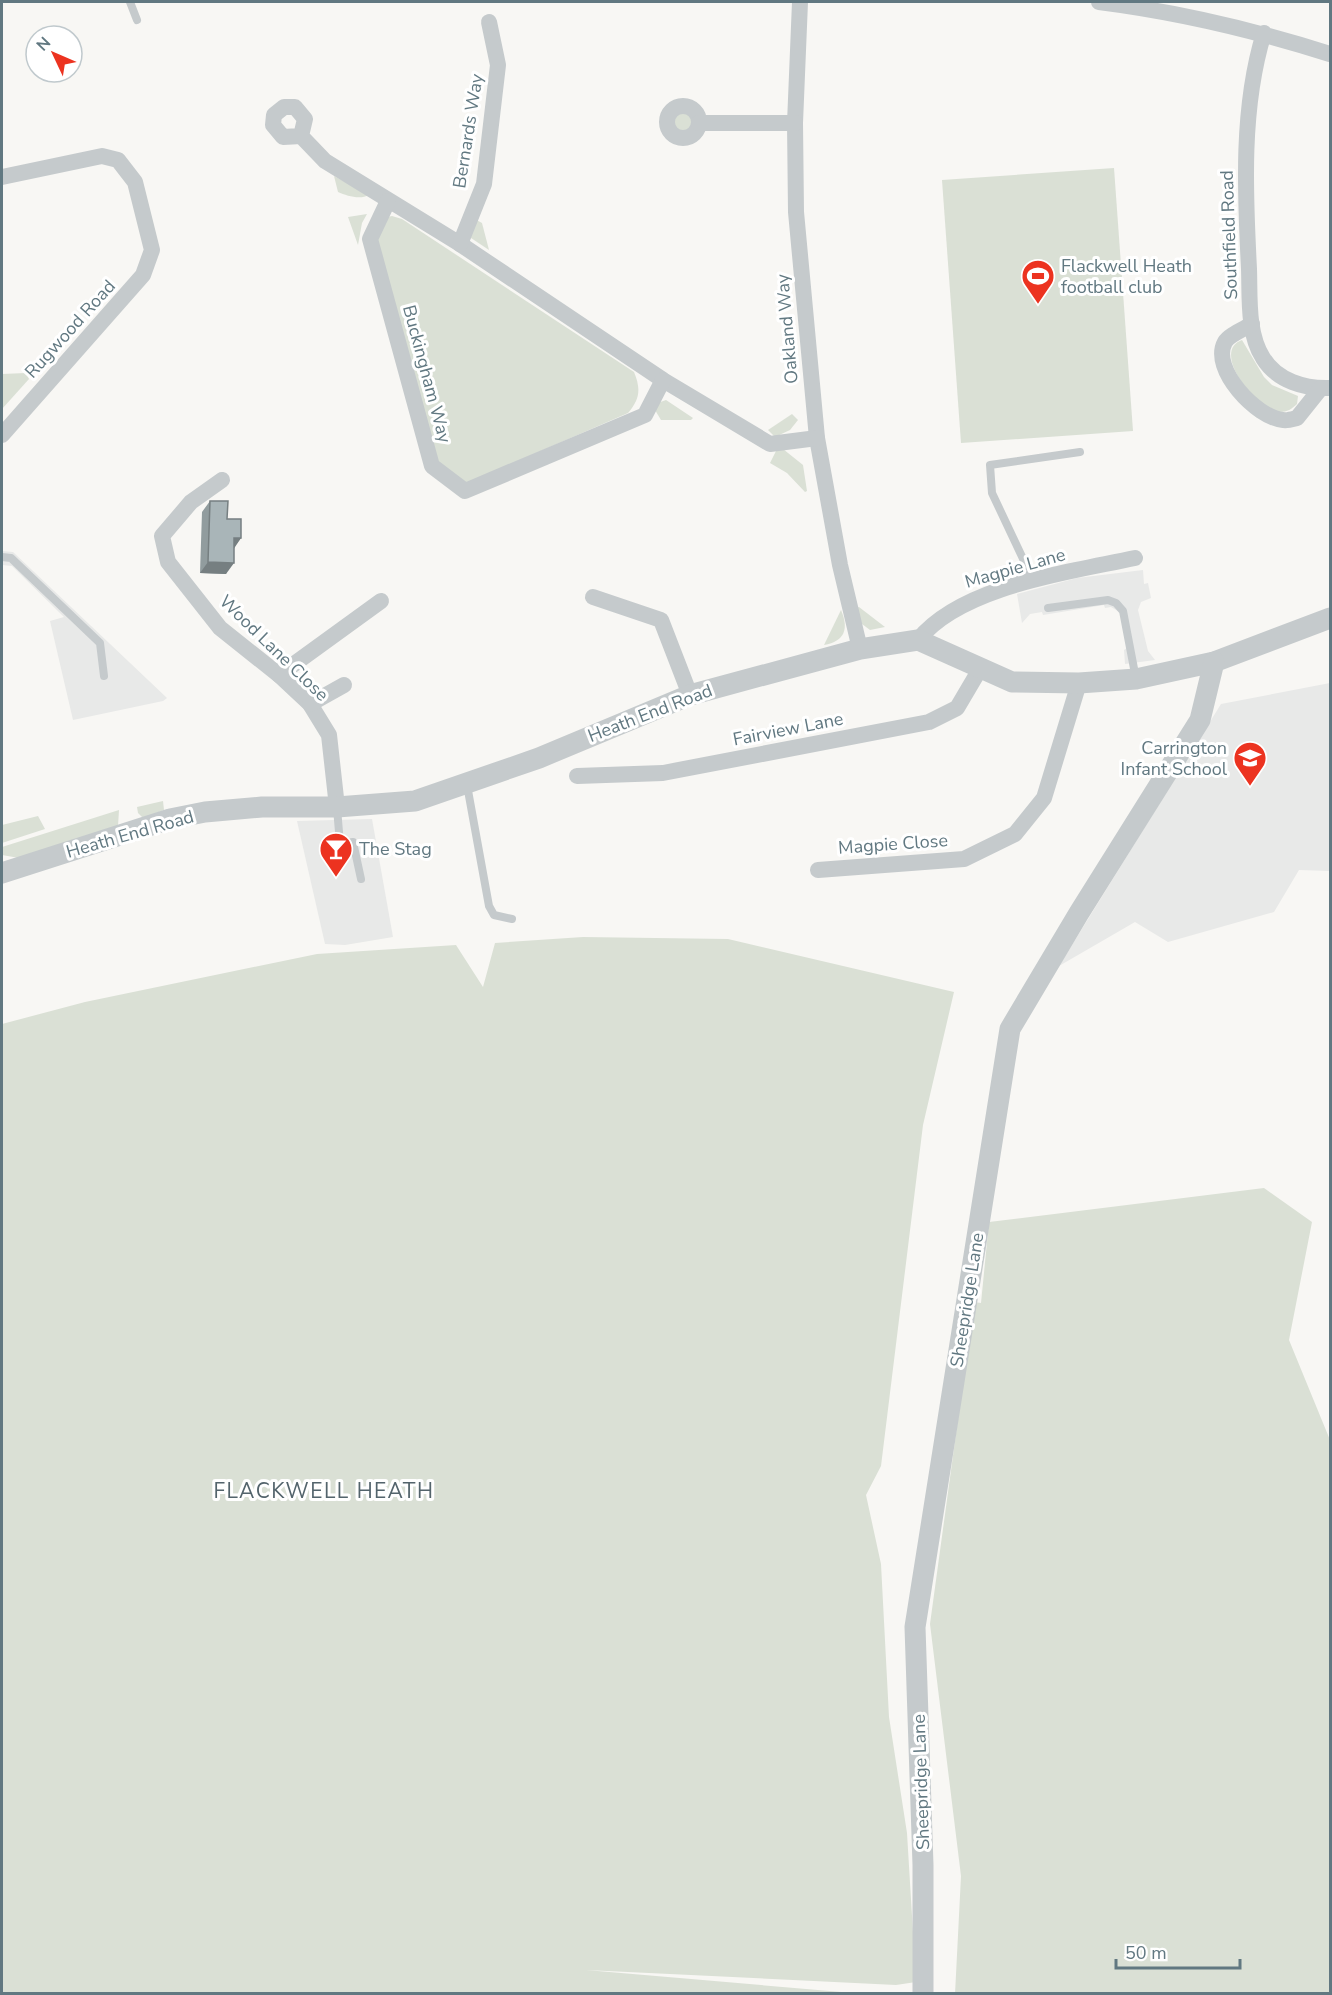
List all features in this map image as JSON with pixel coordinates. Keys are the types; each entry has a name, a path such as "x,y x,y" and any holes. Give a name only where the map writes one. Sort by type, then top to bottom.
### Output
{"street":[{"name":"Oakland Way","path":"800,2 795,123 796,213 817,438 840,565 860,649"},
{"path":"1099,2 1160,9 1264,33 1330,54"},
{"name":"Bernards Way","path":"460,244 484,184 498,65 489,22"},
{"name":"Southfield Road","path":"1264,33 1256,59 1245,178 1252,324 1263,358 1286,380 1302,386 1326,388"},
{"path":"699,123 795,123"},
{"path":"301,136 325,161 460,244 663,380 770,444 817,438"},
{"name":"Rugwood Road","path":"2,177 102,156 118,160 135,182 152,250 143,275 2,435"},
{"name":"Buckingham Way","path":"388,201 370,239 432,466 465,491 645,416 663,380"},
{"path":"1252,324 1225,341 1221,356 1224,371 1239,391 1264,413 1282,421 1297,418 1326,388"},
{"name":"Wood Lane Close","path":"222,480 191,502 162,536 168,562 220,628 279,675 310,704 329,735 337,807"},
{"name":"Magpie Lane","path":"918,640 931,623 963,604 1033,580 1135,558"},
{"path":"593,597 661,620 690,695"},
{"path":"279,675 381,602"},
{"path":"918,640 1012,682 1079,683 1136,679 1214,662 1330,618"},
{"name":"Heath End Road","path":"2,873 170,819 205,812 262,807 337,807 416,801 467,785 690,695 860,649 918,640"},
{"name":"Sheepridge Lane","path":"923,1994 923,1864 915,1627 1010,1029 1079,912 1200,720 1214,662"},
{"name":"Fairview Lane","path":"577,776 663,773 929,722 957,708 980,669"},
{"name":"Magpie Close","path":"818,870 964,859 1015,834 1044,798 1079,683"},
{"path":"310,704 344,685"}],"lane":[{"path":"130,2 137,20"},
{"path":"1033,580 992,493 990,465 1080,452"},
{"path":"2,557 11,558 100,643 104,676"},
{"path":"1048,608 1108,600 1116,603 1123,611 1136,679"},
{"path":"467,785 489,906 494,915 512,919"},
{"path":"337,807 340,844 352,842 361,879"}],"shaded area":[{"path":"682,113 690,116 693,124 690,132 682,135 674,132 671,124 674,116"},
{"name":"Flackwell Heath football club","path":"1114,168 1133,431 961,443 942,180"},
{"path":"334,176 369,195 358,197 338,192"},
{"path":"367,214 362,223 358,245 348,217"},
{"path":"392,216 402,219 634,372 638,394 628,413 472,481 457,484 441,473 372,232 383,218"},
{"path":"473,218 482,223 489,250 468,236"},
{"path":"1242,340 1264,377 1272,385 1298,396 1297,404 1287,411 1280,412 1271,409 1250,392 1234,368 1231,356 1233,347"},
{"path":"26,373 29,379 2,409 2,374"},
{"path":"666,400 693,418 691,420 661,420 652,405"},
{"path":"792,414 798,420 790,430 775,437 768,430"},
{"path":"783,449 803,465 807,491 805,492 787,473 770,463 776,451"},
{"path":"2,551 13,552 167,698 163,701 73,720 50,621 64,617 12,566 2,565"},
{"path":"1143,570 1144,584 1148,583 1151,598 1141,602 1138,610 1148,651 1155,660 1125,664 1124,650 1127,648 1123,614 1111,607 1105,608 1104,605 1043,615 1042,612 1030,614 1022,623 1017,594 1077,578"},
{"path":"859,607 885,627 870,630 862,624 856,608"},
{"path":"841,610 845,623 843,633 837,641 824,645"},
{"name":"Carrington Infant School","path":"1330,683 1330,871 1299,870 1274,912 1168,942 1135,922 1059,966 1221,704"},
{"path":"163,801 164,810 143,818 138,813 137,807"},
{"path":"119,810 118,826 19,858 2,855 2,847"},
{"path":"38,816 45,829 2,843 2,825"},
{"path":"372,819 393,937 345,945 325,944 297,821"},
{"path":"583,937 728,939 954,992 923,1125 881,1466 866,1495 881,1564 889,1717 907,1833 916,1982 896,1985 586,1970 853,1993 2,1994 2,1024 85,1002 317,954 456,945 483,987 495,943"},
{"path":"1264,1188 1312,1222 1289,1340 1330,1440 1330,1993 955,1994 961,1876 930,1624 974,1302 981,1303 989,1222"}],"building":[{"path":"210,501 228,501 227,519 241,519 241,538 234,538 234,563 208,562"}],"place":[{"name":"Flackwell Heath football club","path":"1038,305"},
{"name":"Carrington Infant School","path":"1250,787"},
{"name":"The Stag","path":"336,878"}],"district":[{"name":"FLACKWELL HEATH","path":"324,1491"}]}
